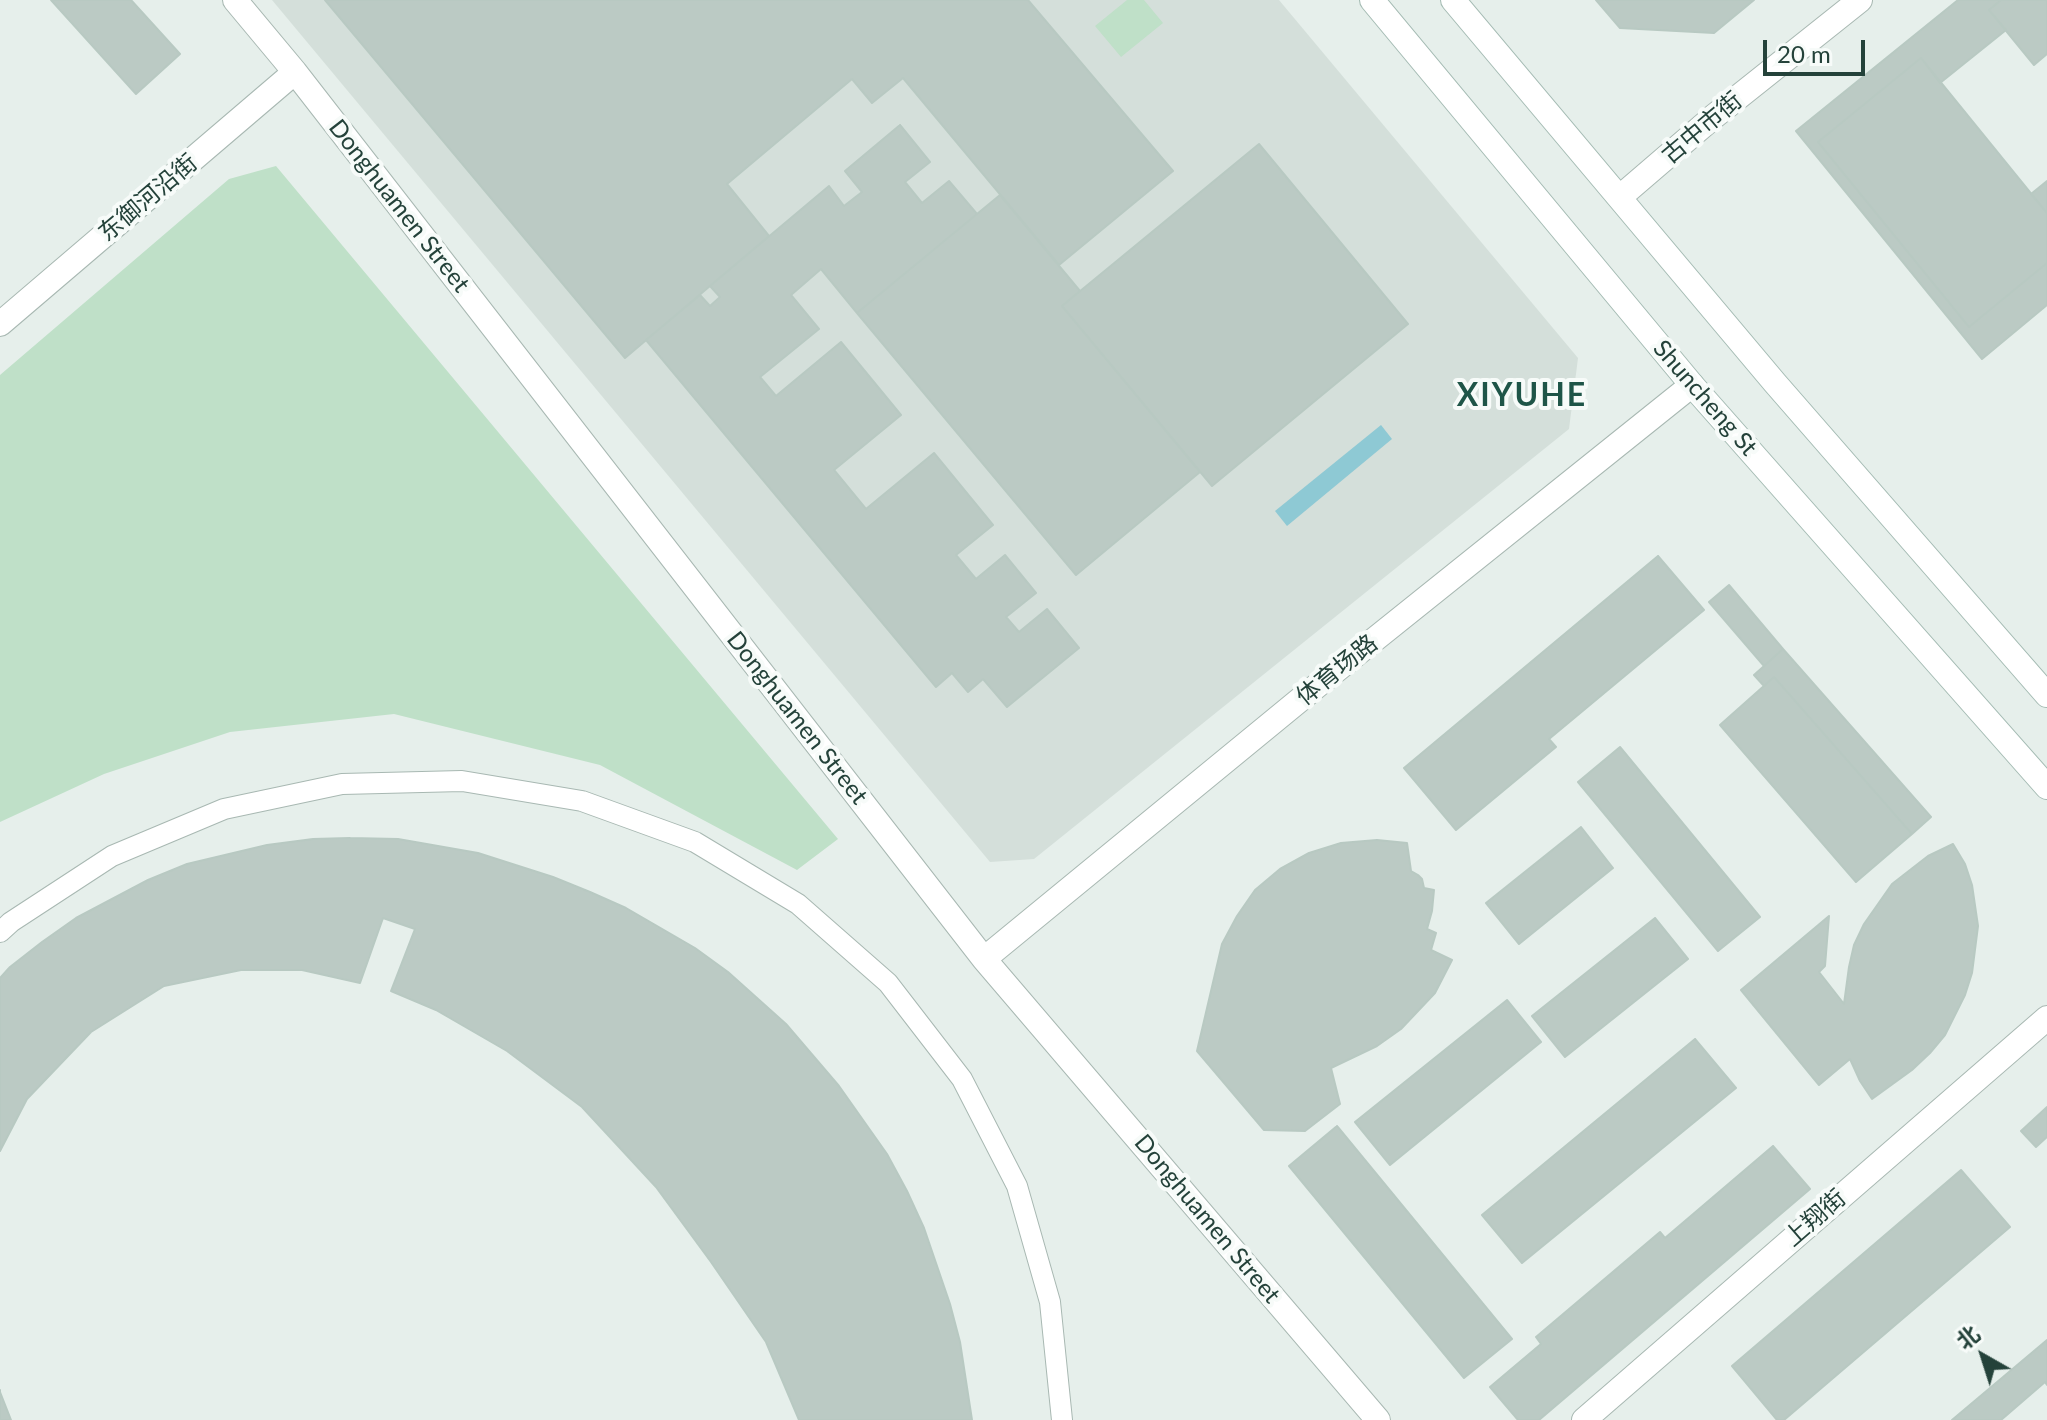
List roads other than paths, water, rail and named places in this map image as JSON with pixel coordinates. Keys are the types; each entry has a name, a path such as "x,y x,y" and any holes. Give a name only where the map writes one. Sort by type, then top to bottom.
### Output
{"street":[{"name":"Donghuamen Street","path":"235,0 295,72 984,959 1378,1420"},
{"name":"Shuncheng St","path":"1372,0 1692,385 2047,787"},
{"path":"1453,0 1775,383 2047,695"},
{"name":"古中市街","path":"1620,197 1712,118 1860,0"},
{"name":"东御河沿街","path":"0,324 295,72"},
{"name":"体育场路","path":"984,959 1324,680 1692,385"},
{"name":"上翔街","path":"1584,1420 2047,1018"}],"lane":[{"path":"0,932 112,856 224,809 342,784 462,781 582,801 695,842 798,904 877,973 962,1079 1017,1186 1050,1302 1062,1420"}],"water":[{"path":"1381,425 1392,439 1287,526 1275,511"}],"district":[{"name":"XIYUHE","path":"1522,396"}]}
